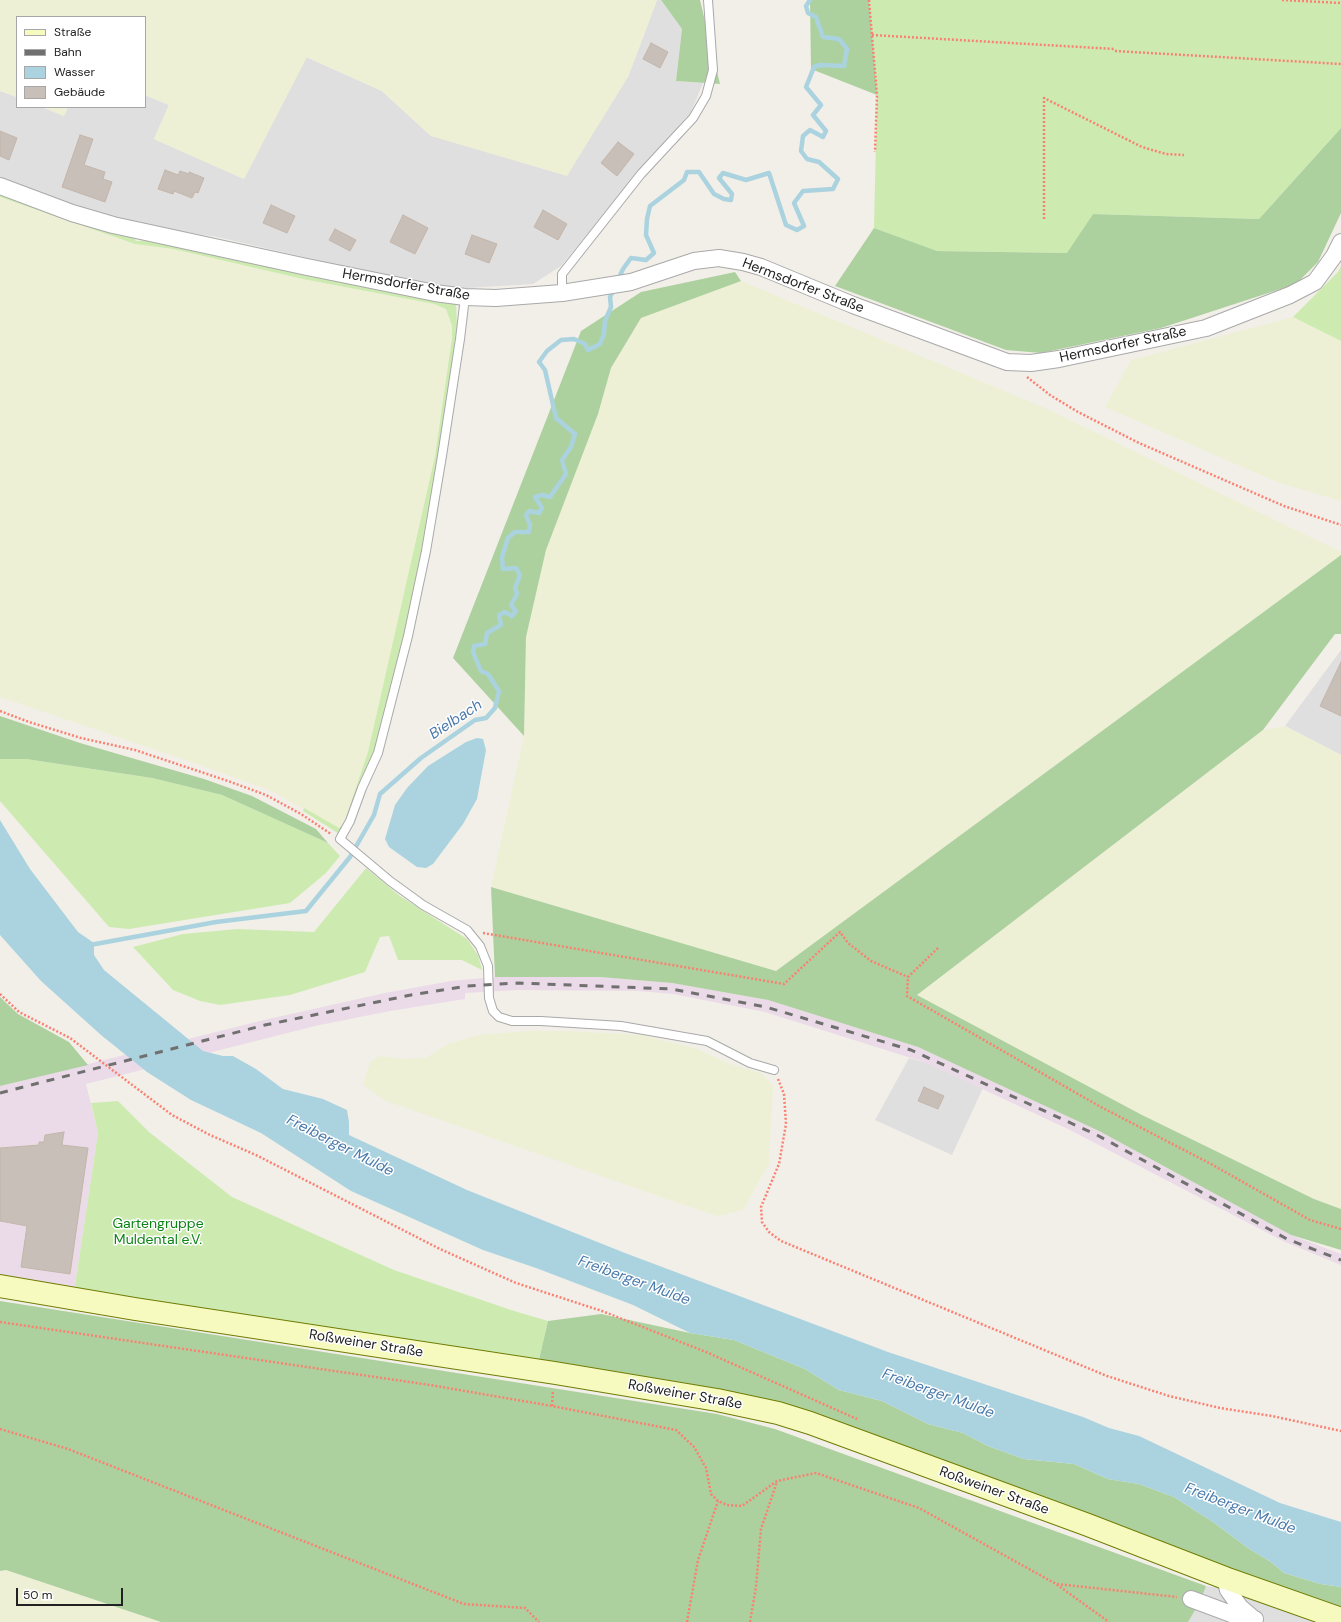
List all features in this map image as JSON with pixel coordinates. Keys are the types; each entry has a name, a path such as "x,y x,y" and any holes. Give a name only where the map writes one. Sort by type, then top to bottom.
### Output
{"main road":[{"name":"Roßweiner Straße","path":"0,1286 135,1309 555,1373 717,1400 778,1413 810,1423 1088,1525 1225,1578 1341,1619"}],"street":[{"name":"Hermsdorfer Straße","path":"0,186 72,213 113,225 314,269 435,293 465,297 496,298 562,293 631,282 694,261 719,258 743,262 761,267 789,280 1007,362 1031,363 1059,359 1206,328 1290,295 1315,282 1334,256 1341,242"},
{"path":"1225,1578 1228,1590 1240,1607 1260,1621"},
{"path":"1192,1598 1234,1615 1260,1621"}],"lane":[{"path":"562,293 562,274 641,174 693,118 706,96 713,70 708,0"},
{"path":"465,297 460,339 436,493 426,551 408,636 378,753 362,788 350,821 340,839 361,855 390,881 423,905 467,930 480,946 488,966 491,1004 493,1011 500,1017 512,1021 541,1021 621,1026 707,1041 750,1063 774,1070"}],"path":[{"path":"869,0 876,95 875,152"},
{"path":"1282,0 1341,3"},
{"path":"872,35 1341,64"},
{"path":"1044,219 1044,98 1142,147 1166,154 1184,155"},
{"path":"1016,362 1028,379 1050,395 1078,412 1139,443 1284,506 1341,525"},
{"path":"0,711 29,722 81,738 135,750 266,795 301,814 340,839"},
{"path":"467,930 784,984 840,932 848,943 871,962 908,977"},
{"path":"938,948 908,977 907,996 1099,1106 1211,1164 1310,1220 1341,1229"},
{"path":"0,994 19,1012 70,1038 172,1115 210,1135 256,1155 440,1249 516,1283 602,1311 706,1352 858,1420"},
{"path":"774,1070 784,1094 786,1124 779,1164 761,1207 762,1222 769,1232 781,1241 1107,1376 1169,1396 1220,1408 1272,1416 1341,1431"},
{"path":"0,1322 438,1387 552,1406 676,1430 694,1446 706,1468 711,1494 718,1501 727,1505 742,1506 777,1481 816,1473 919,1508 1056,1584 1109,1622"},
{"path":"0,1429 68,1449 464,1604 525,1608 539,1622"},
{"path":"750,1622 756,1588 761,1529 777,1481"},
{"path":"687,1622 698,1560 718,1501"},
{"path":"1056,1584 1192,1598"}],"shaded area":[{"path":"657,0 661,0 682,29 676,81 703,83 691,112 636,175 561,266 533,284 467,288 421,284 217,237 116,221 0,179 0,91 16,97 16,108 44,108 64,116 68,108 146,108 146,95 169,105 154,139 244,179 306,57 382,91 431,136 628,77"},
{"path":"1341,650 1341,755 1285,726"},
{"path":"495,977 600,977 672,983 768,1000 918,1047 1099,1131 1291,1235 1341,1254 1341,1265 1285,1242 1070,1130 927,1063 765,1012 673,994 638,991 518,990 465,993 465,999 390,1011 315,1026 86,1084 98,1133 74,1292 0,1280 0,1086 264,1020 385,993 451,981"},
{"path":"909,1058 927,1063 983,1088 952,1155 875,1120"},
{"path":"1206,1586 1249,1592 1328,1622 1188,1622 1200,1602"}],"green space":[{"path":"0,0 657,0 628,77 567,176 431,136 382,91 307,57 244,179 154,139 169,105 146,95 146,16 16,16 16,97 0,91"},
{"path":"661,0 700,0 720,84 676,81 682,29"},
{"path":"810,0 869,0 877,95 811,69"},
{"path":"869,0 1341,0 1341,128 1259,219 1093,214 1068,253 936,251 874,228 877,95"},
{"path":"44,108 68,108 64,116"},
{"path":"1341,128 1341,213 1318,262 1296,284 1161,328 1041,353 1006,350 835,286 874,228 937,251 1067,253 1093,214 1259,219"},
{"path":"0,192 132,235 136,241 151,240 456,303 457,326 439,457 423,551 405,635 375,754 344,837 303,811 304,808 339,828 344,823 368,752 435,456 452,338 452,326 446,309 434,304 303,279 173,249 135,244 0,197"},
{"path":"0,197 135,244 173,249 303,279 434,304 446,309 452,326 452,338 435,456 368,752 344,823 338,828 269,790 0,697"},
{"path":"1341,266 1341,341 1293,317 1338,272"},
{"path":"735,272 741,281 641,318 611,368 598,414 546,550 526,637 524,736 453,658 581,331 641,292"},
{"path":"741,281 1045,408 1341,552 1341,555 776,971 491,887 524,736 526,637 546,550 598,414 611,368 641,318"},
{"path":"1293,317 1341,341 1341,501 1279,483 1105,407 1131,360"},
{"path":"1341,555 1341,634 1335,634 1263,730 917,995 1142,1115 1314,1199 1341,1209 1341,1250 1291,1235 1099,1131 918,1047 768,1000 672,983 600,977 495,977 491,887 776,971"},
{"path":"0,716 80,743 204,779 252,796 316,829 328,843 222,795 152,778 26,759 0,759"},
{"path":"1285,726 1341,755 1341,1209 1314,1199 1142,1115 917,995 1263,730"},
{"path":"0,759 26,759 152,778 222,795 328,843 340,856 326,873 290,903 129,929 109,927 0,801"},
{"path":"366,868 400,896 467,939 478,955 482,970 462,960 398,960 389,936 380,937 365,972 290,995 220,1005 200,1001 173,990 133,947 183,934 237,929 314,932"},
{"path":"0,997 18,1014 69,1042 88,1065 0,1086"},
{"path":"528,1031 569,1031 641,1035 694,1048 730,1064 761,1073 773,1085 769,1163 743,1210 718,1216 687,1206 386,1101 363,1085 370,1062 379,1056 401,1059 425,1058 448,1044 478,1035"},
{"name":"Gartengruppe Muldental e.V.","path":"118,1101 149,1132 232,1197 394,1270 548,1321 538,1364 74,1292 98,1133 91,1103"},
{"path":"0,1301 717,1414 775,1429 1206,1586 1200,1602 1188,1622 161,1622 6,1570 0,1571"},
{"path":"601,1314 690,1333 734,1340 805,1369 839,1390 882,1401 928,1424 963,1433 988,1446 1024,1459 1074,1464 1108,1479 1139,1484 1174,1497 1271,1562 1284,1573 1321,1584 1341,1587 1341,1613 924,1458 538,1364 548,1321"},
{"path":"6,1570 161,1622 0,1622 0,1571"}],"water":[{"path":"477,738 483,739 486,750 477,799 463,824 433,864 426,868 417,867 389,847 385,839 395,805 407,788 428,766 466,742"},
{"name":"Freiberger Mulde","path":"0,820 30,869 78,932 94,943 94,955 104,970 203,1051 223,1056 233,1056 256,1069 283,1089 323,1099 347,1110 349,1135 467,1190 625,1253 888,1352 1083,1417 1109,1428 1139,1436 1280,1503 1341,1522 1341,1587 1321,1584 1284,1573 1271,1562 1174,1497 1139,1484 1108,1479 1074,1464 1024,1459 988,1446 963,1433 928,1424 882,1401 839,1390 805,1369 734,1340 690,1333 633,1305 536,1268 483,1250 351,1191 261,1133 191,1100 147,1072 101,1035 41,981 0,935"}],"building":[{"path":"651,43 668,52 660,68 643,59"},
{"path":"0,131 17,138 9,160 0,156"},
{"path":"80,135 93,139 84,165 105,172 103,179 112,182 105,202 62,187"},
{"path":"618,142 634,154 617,176 601,163"},
{"path":"165,170 178,175 180,171 189,174 189,172 204,178 198,193 195,192 192,198 174,191 173,194 158,189"},
{"path":"271,205 295,216 287,233 263,223"},
{"path":"543,210 567,224 558,240 534,227"},
{"path":"403,215 428,228 415,254 390,242"},
{"path":"335,229 356,240 350,251 329,240"},
{"path":"472,235 497,244 489,263 465,254"},
{"path":"1341,662 1341,716 1320,706"},
{"path":"924,1087 944,1096 938,1109 918,1101"},
{"path":"64,1132 62,1145 88,1148 70,1274 21,1267 27,1226 0,1221 0,1148 39,1145 39,1142 44,1142 45,1135"}],"waterway":[{"name":"Bielbach","path":"618,280 623,269 631,258 646,260 654,253 646,235 650,206 684,180 687,172 699,172 714,194 724,199 731,200 732,194 719,178 723,173 746,180 769,173 786,225 797,230 804,226 794,203 803,191 833,189 838,179 819,162 807,159 801,151 803,136 810,130 823,137 826,131 813,115 821,105 806,87 814,67 820,65 844,66 847,49 839,39 823,37 816,17 808,13 806,6 810,0"},
{"name":"Bielbach","path":"90,945 216,922 306,911 350,857 374,815 380,794 421,758 475,720 486,718 495,708 499,691 488,674 481,671 473,652 474,646 485,644 487,633 501,625 499,615 505,612 512,616 516,611 511,605 517,594 515,588 520,575 516,568 503,569 502,557 508,538 515,532 529,532 530,525 526,515 529,511 539,513 542,508 535,497 542,495 550,497 566,474 562,460 571,447 575,434 556,418 545,370 539,362 547,351 561,340 574,339 585,344 588,350 600,344 604,334 605,321 611,307 610,297 614,289"}],"railway":[{"path":"0,1093 265,1025 411,995 467,986 518,983 671,989 766,1007 911,1050 1097,1135 1287,1239 1341,1260"}]}
